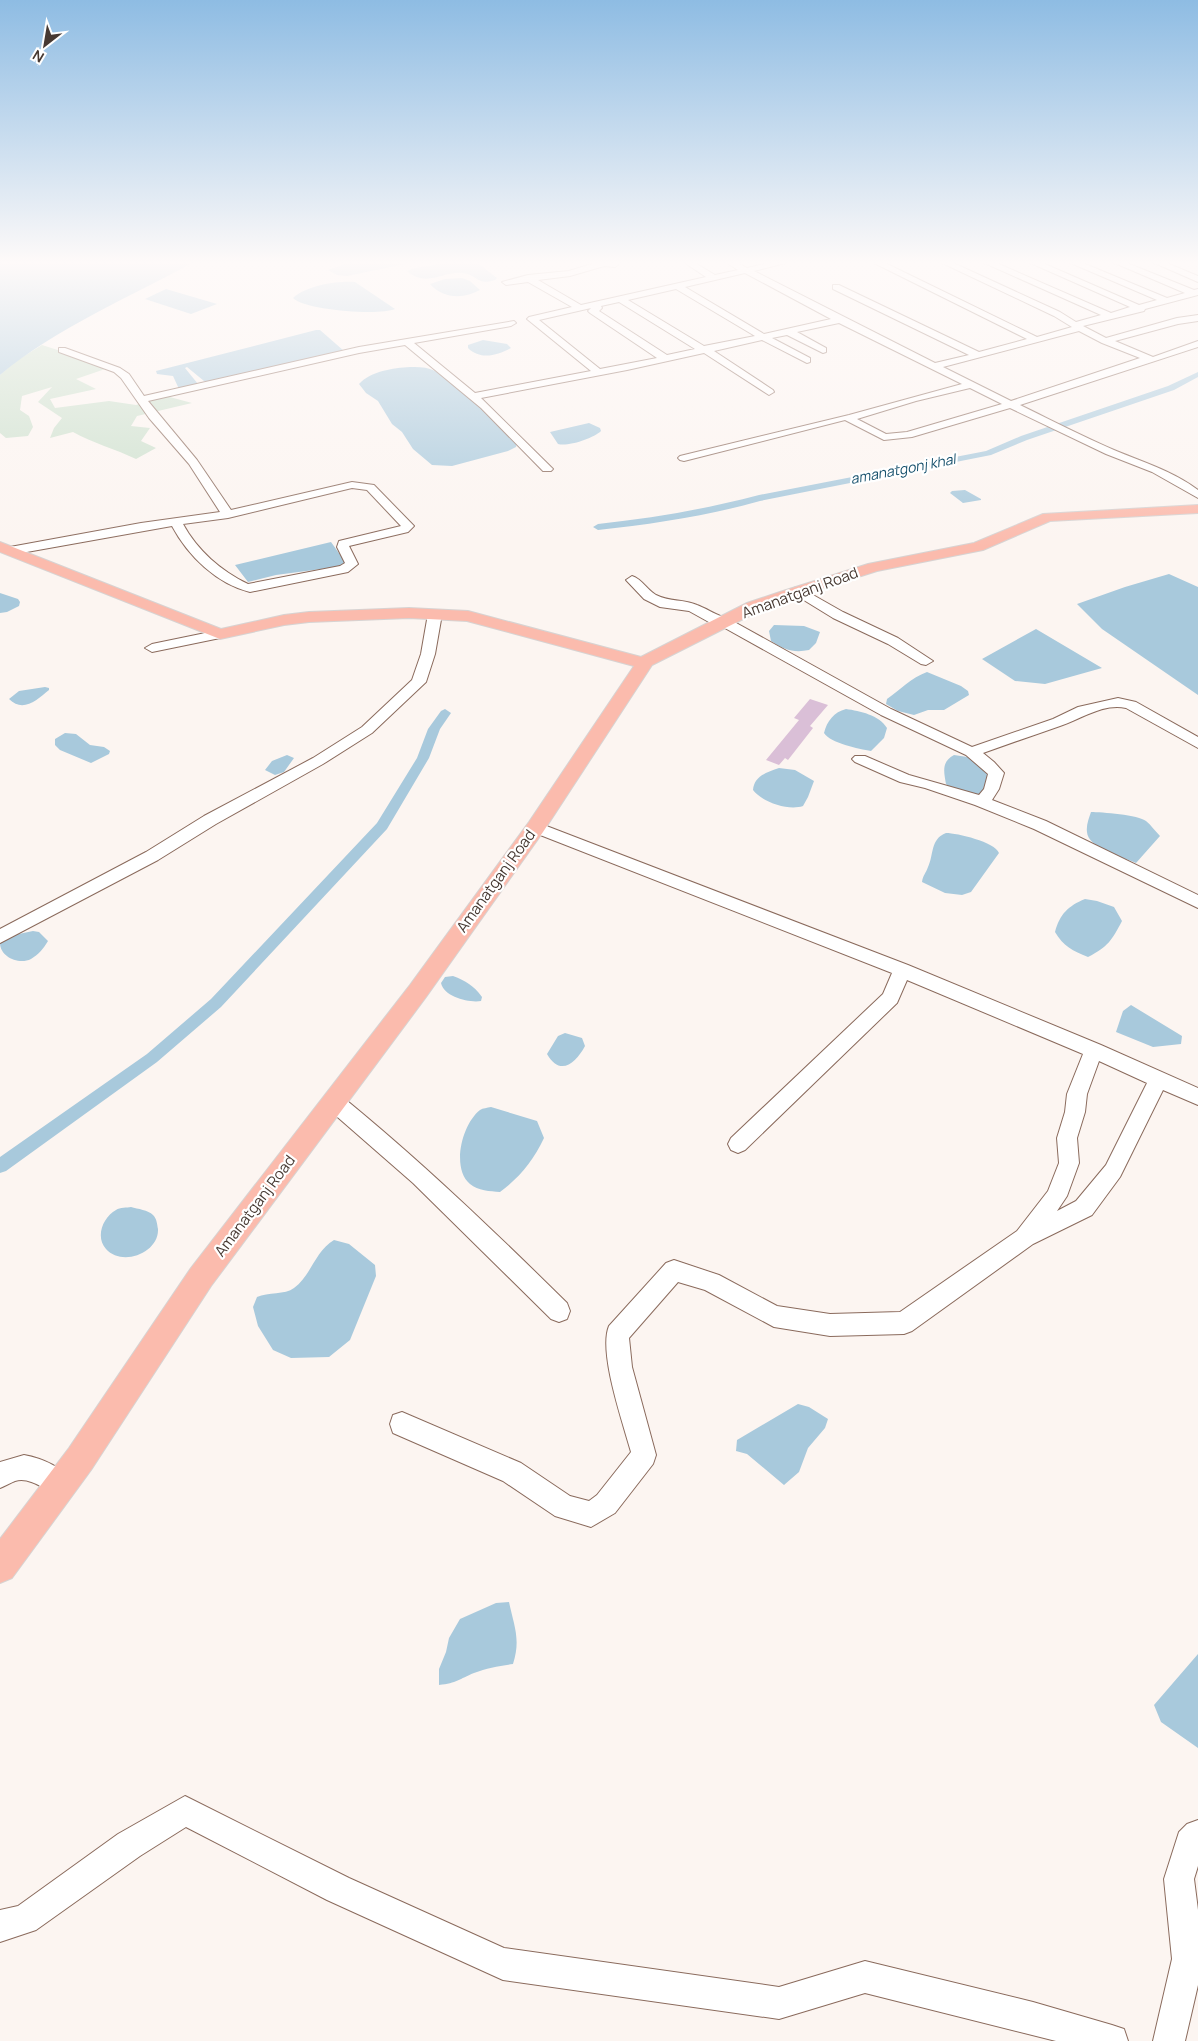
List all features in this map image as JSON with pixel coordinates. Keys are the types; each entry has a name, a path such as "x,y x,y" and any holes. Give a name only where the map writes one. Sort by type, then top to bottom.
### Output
{"main road":[{"name":"Amanatganj Road","path":"0,1566 60,1484 202,1277 333,1101 418,991 536,827 644,663 689,638 753,607 799,590 874,567 978,547 1011,534 1032,522 1048,518 1198,509"},
{"path":"3,549 220,634 284,620 309,617 382,613 468,616 644,663"}],"street":[{"path":"79,356 117,370 125,376 142,400 193,462 228,514"},
{"path":"142,400 332,356"},
{"path":"425,356 474,396 547,469"},
{"path":"578,356 598,372"},
{"path":"474,396 673,356"},
{"path":"714,356 769,392"},
{"path":"800,356 807,360"},
{"path":"912,356 1110,452 1156,470 1182,483 1198,495"},
{"path":"933,367 972,356"},
{"path":"1144,356 1153,360"},
{"path":"849,418 884,437 895,437 966,418 1142,361 1164,356"},
{"path":"684,458 833,420 849,418 913,399 971,385"},
{"path":"3,549 176,522 228,514 352,485 370,487 408,526 404,529 344,544 343,547 352,564 344,570 242,588 188,544 176,522"},
{"path":"632,580 649,596 665,604 692,606 886,712 971,752 989,765 996,773 994,784 987,798 981,801"},
{"path":"799,590 838,615 893,641 926,661"},
{"path":"0,937 152,856 210,820 318,761 367,730 419,682 428,654 435,614"},
{"path":"152,648 220,634"},
{"path":"971,752 1058,722 1083,710 1118,702 1131,705 1198,744"},
{"path":"860,759 905,779 928,784 981,801 1040,825 1198,902"},
{"path":"536,827 902,970 1094,1050 1198,1097"},
{"path":"738,1144 797,1090 890,998 902,970"},
{"path":"1025,1238 1056,1196 1069,1163 1067,1138 1075,1112 1077,1094 1094,1050"},
{"path":"402,1424 512,1472 564,1507 590,1514 606,1504 644,1455 620,1367 618,1334 674,1270 711,1282 774,1316 830,1325 904,1322 1025,1238 1084,1208 1114,1171 1159,1079"},
{"path":"333,1101 380,1139 449,1202 559,1311"},
{"path":"0,1476 10,1468 32,1468 60,1484"},
{"path":"0,1926 25,1919 129,1845 185,1811 338,1889 503,1964 779,2003 865,1977 1033,2018 1112,2041"},
{"path":"1169,2041 1188,1960 1179,1879 1190,1843 1198,1835"}],"green space":[{"path":"24,356 77,356 111,367 76,379 96,389 50,399 55,408 109,401 136,405 166,396 192,403 137,416 131,426 150,428 141,441 156,448 136,459 73,432 50,438 54,428 62,418 38,402 52,387 22,396 20,410 29,416 33,427 28,436 6,438 0,433 0,375"}],"water":[{"path":"0,356 25,356 22,358 0,375"},
{"path":"214,356 321,356 210,381 204,381 187,367 185,368 198,384 179,389 173,376 157,374 156,371"},
{"path":"410,367 430,369 463,390 517,443 516,447 508,451 452,466 432,465 413,449 402,432 392,424 378,401 366,393 359,384 376,373 390,369"},
{"path":"589,423 600,428 601,431 574,443 558,444 550,432"},
{"path":"965,490 981,500 963,503 950,493 952,491"},
{"path":"331,542 346,563 344,566 276,575 248,582 235,565"},
{"path":"1169,574 1198,587 1198,695 1102,629 1077,604"},
{"path":"0,593 18,599 20,602 19,606 0,613"},
{"path":"774,625 804,626 820,632 816,643 809,650 794,651 780,647 771,641 769,631"},
{"path":"1036,629 1102,668 1045,684 1015,681 982,659"},
{"path":"927,672 961,686 968,691 969,695 944,710 928,710 914,715 898,711 886,704 887,699 921,674"},
{"path":"49,688 49,690 30,704 19,705 9,699 19,691"},
{"path":"846,709 863,712 874,717 887,728 884,738 871,751 838,743 827,737 824,733 832,718 838,712"},
{"path":"65,733 76,734 90,745 104,747 110,751 109,754 91,763 60,750 55,745 55,739"},
{"path":"287,755 294,758 284,772 275,775 265,770 272,761"},
{"path":"954,755 974,758 990,776 981,796 951,788 946,784 945,764"},
{"path":"779,768 795,770 814,781 803,806 790,807 769,802 753,790 759,778"},
{"path":"1091,812 1120,814 1142,819 1160,836 1136,863 1093,843 1087,832"},
{"path":"946,833 967,836 991,845 999,853 971,892 962,895 945,893 922,882 935,843 937,839"},
{"path":"1085,899 1114,907 1122,921 1109,942 1088,957 1069,948 1055,932 1062,915"},
{"path":"33,931 39,932 48,941 34,957 21,961 7,956 3,952 0,943 14,935"},
{"path":"453,976 472,986 482,997 481,1001 464,1000 447,992 441,983 445,977"},
{"path":"1131,1005 1182,1036 1181,1044 1153,1047 1116,1032 1123,1011"},
{"path":"565,1033 582,1038 585,1046 577,1058 568,1065 562,1066 552,1061 547,1054 558,1036"},
{"path":"491,1107 537,1121 544,1138 525,1168 500,1192 484,1190 473,1186 464,1177 461,1168 461,1146 468,1125 480,1110"},
{"path":"131,1207 151,1213 157,1222 157,1237 153,1245 146,1251 130,1257 121,1257 106,1249 101,1239 102,1228 111,1213 119,1208"},
{"path":"334,1240 349,1244 375,1265 376,1276 350,1340 329,1357 291,1358 273,1350 258,1326 253,1307 257,1297 286,1292 294,1288 305,1277 322,1250"},
{"path":"798,1404 809,1407 828,1419 825,1428 808,1448 799,1472 784,1485 747,1454 736,1451 737,1440"},
{"path":"509,1602 517,1640 513,1664 498,1666 474,1673 454,1682 439,1685 439,1669 449,1638 460,1619 496,1603"},
{"path":"1198,1654 1198,1748 1161,1722 1154,1705"}],"building":[{"path":"810,699 828,705 810,726 813,728 788,760 785,758 779,765 766,760 799,720 794,718"}],"waterway":[{"name":"amanatgonj khal","path":"598,527 650,521 732,506 759,498 988,453 1024,438 1171,388 1198,374"},
{"path":"0,1166 152,1058 216,1003 382,826 423,758 434,729 445,713"}]}
